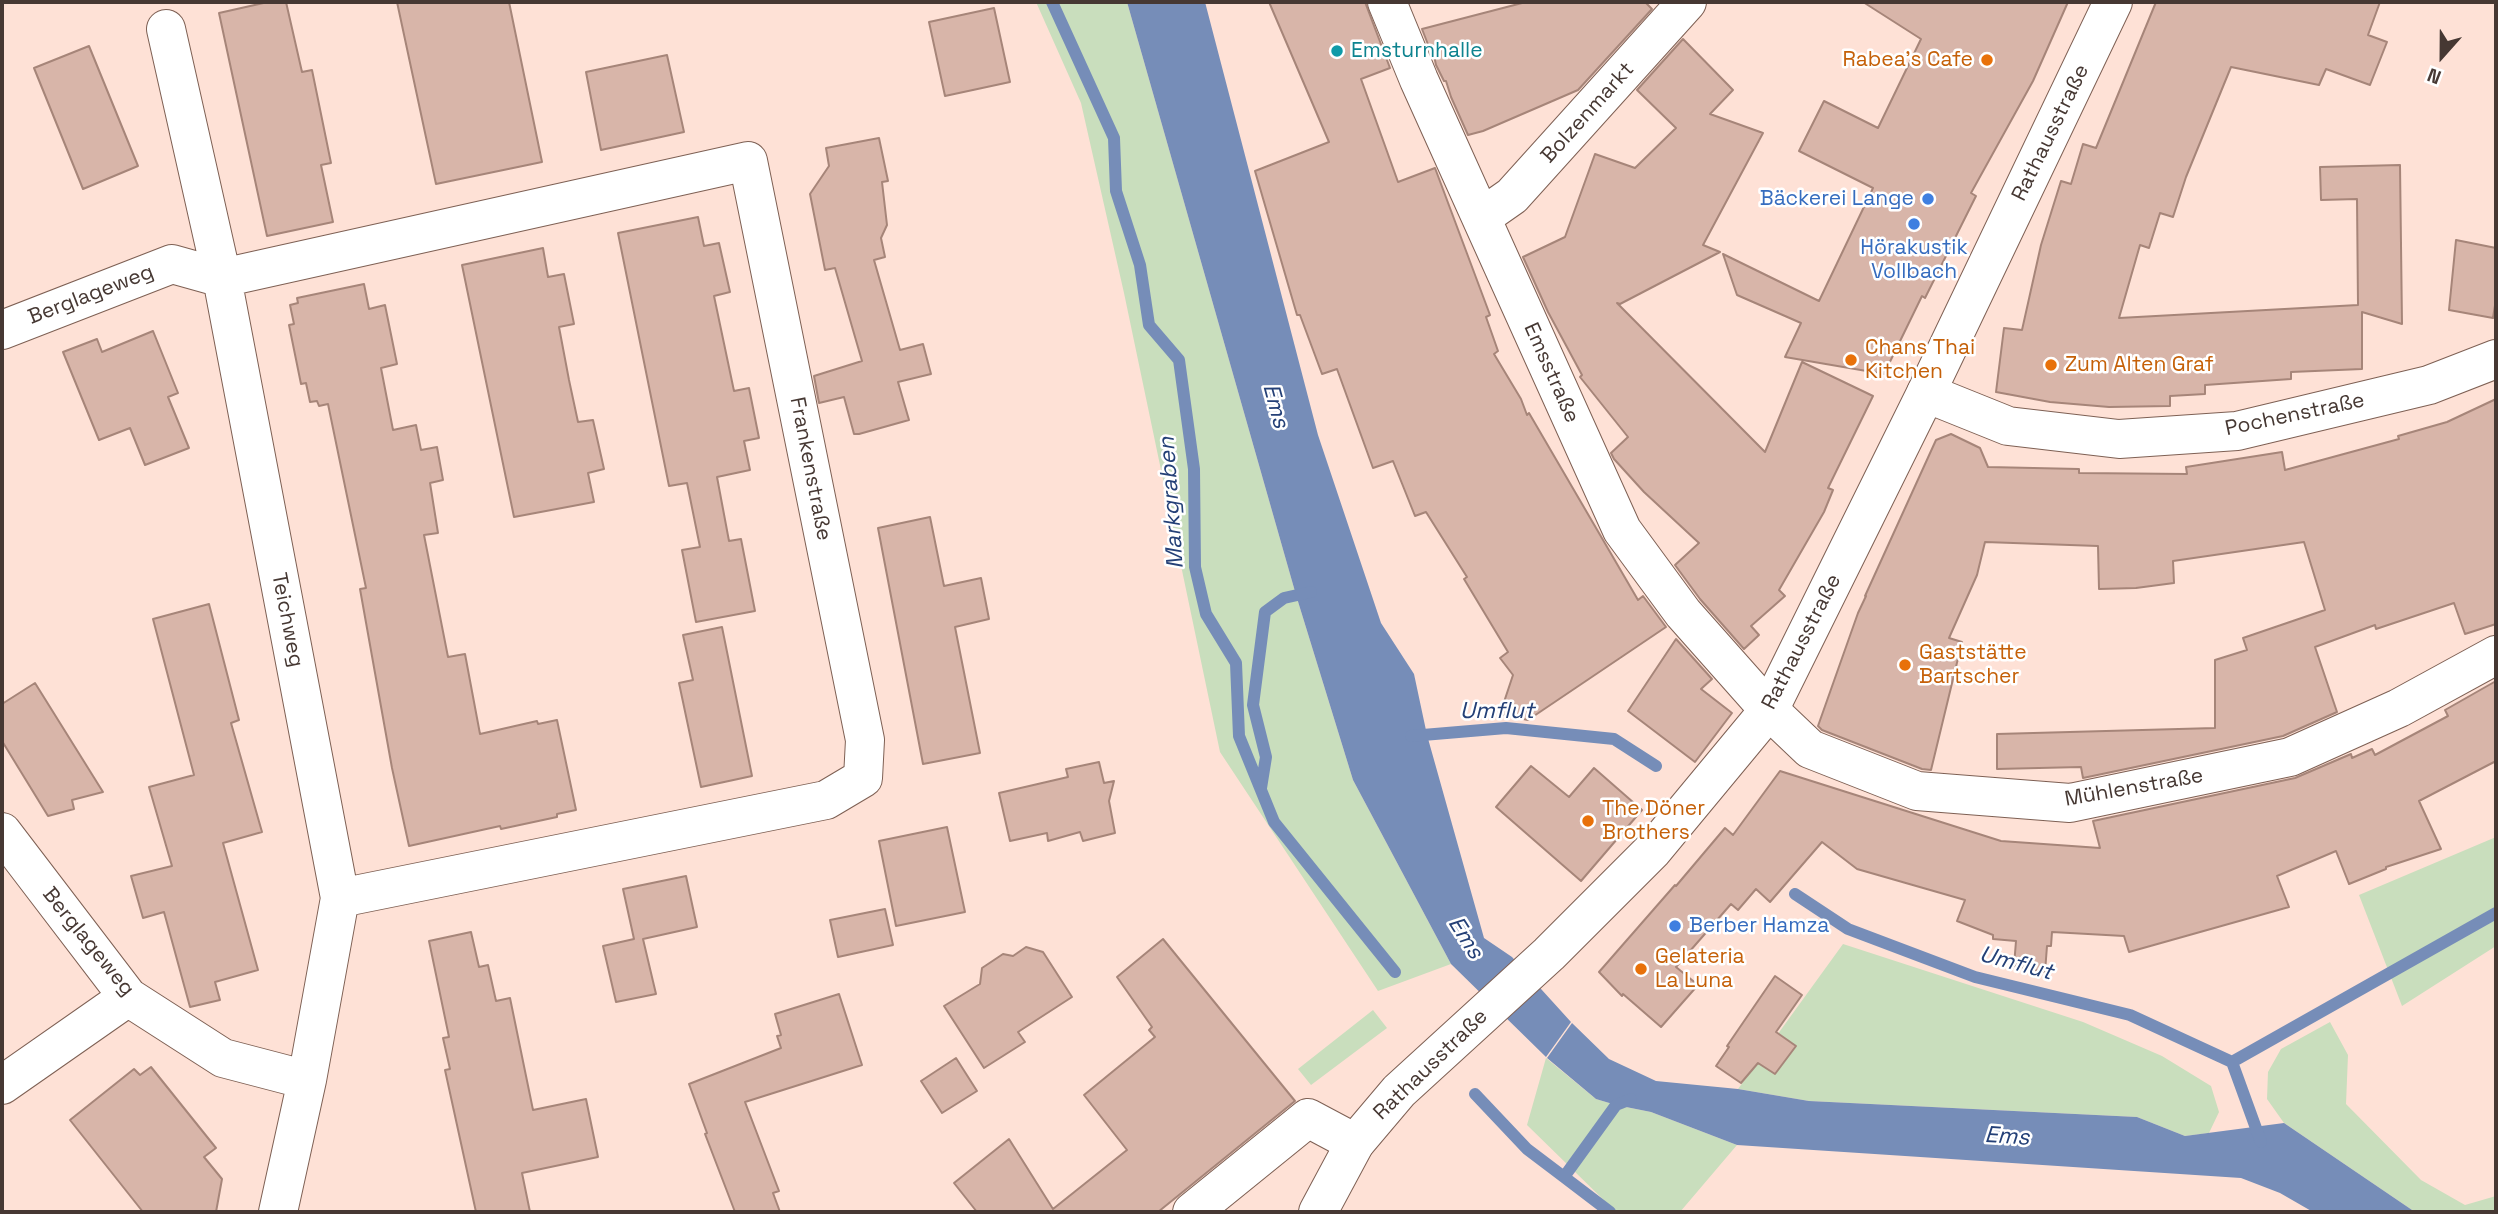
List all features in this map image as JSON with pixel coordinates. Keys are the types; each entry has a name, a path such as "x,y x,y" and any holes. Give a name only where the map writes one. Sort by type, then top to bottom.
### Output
{"street":[{"name":"Emsstraße","path":"1387,2 1419,80 1622,530 1683,613 1769,710"},
{"name":"Bolzenmarkt","path":"1482,217 1512,196 1687,2"},
{"name":"Rathausstraße","path":"1318,1212 1355,1143 1399,1091 1549,954 1653,850 1769,710 1926,393 2113,2"},
{"name":"Teichweg","path":"166,29 222,278 340,898 307,1080 278,1212"},
{"name":"Frankenstraße","path":"222,278 748,161 865,740 863,778 826,800 340,898"},
{"name":"Berglageweg","path":"2,330 172,264 222,278"},
{"name":"Pochenstraße","path":"1926,393 2008,426 2119,439 2237,431 2430,385 2496,359"},
{"name":"Mühlenstraße","path":"1769,710 1810,749 1917,791 2070,803 2290,757 2399,708 2496,655"},
{"name":"Berglageweg","path":"2,832 128,997 222,1058 307,1080"},
{"path":"2,1085 128,997"},
{"path":"1192,1212 1308,1118 1355,1143"}],"green space":[{"path":"1036,2 1127,2 1296,595 1353,780 1451,964 1378,991 1220,752 1124,293 1081,103"},
{"path":"2496,837 2496,946 2402,1006 2359,895"},
{"path":"1843,944 2083,1022 2162,1056 2211,1086 2219,1112 2209,1133 2185,1136 2137,1117 1809,1101 1738,1089"},
{"path":"1373,1010 1387,1028 1311,1085 1298,1069"},
{"path":"2330,1022 2348,1055 2346,1104 2421,1180 2465,1205 2496,1196 2496,1212 2415,1212 2284,1123 2267,1099 2268,1072 2281,1049"},
{"path":"1546,1058 1596,1099 1651,1112 1737,1145 1680,1212 1616,1212 1527,1125"}],"water":[{"name":"Ems","path":"1127,2 1205,2 1318,435 1381,623 1414,674 1427,735 1484,938 1512,957 1571,1022 1546,1057 1451,964 1353,780 1296,595"},
{"name":"Ems","path":"1572,1023 1609,1059 1656,1081 1738,1089 1809,1101 2137,1117 2185,1136 2284,1123 2415,1212 2313,1212 2280,1193 2241,1178 1737,1145 1651,1112 1596,1099 1547,1058"}],"building":[{"path":"268,2 286,2 302,72 312,70 331,163 321,165 333,222 267,236 219,13"},
{"path":"397,2 509,2 542,162 436,184"},
{"path":"1269,2 1365,2 1390,68 1361,79 1398,182 1435,168 1490,315 1486,317 1498,351 1494,354 1521,399 1527,415 1529,413 1638,600 1643,596 1666,627 1528,720 1500,714 1513,675 1500,658 1508,652 1464,579 1467,577 1426,512 1415,516 1393,461 1373,468 1337,369 1322,374 1300,315 1297,315 1255,171 1329,142"},
{"path":"1526,2 1645,2 1652,9 1578,90 1468,135 1446,81 1436,65 1432,46 1429,47 1422,29"},
{"path":"1863,2 2068,2 2033,81 1971,193 1976,196 1884,374 1785,357 1801,323 1737,295 1723,254 1819,301 1873,188 1799,151 1824,101 1878,128 1921,39"},
{"path":"2156,2 2380,2 2368,35 2387,42 2370,85 2326,69 2319,85 2231,67 2186,177 2173,217 2160,213 2149,248 2140,245 2119,318 2358,305 2357,199 2321,200 2320,167 2400,165 2402,324 2362,312 2362,369 2291,372 2291,379 2205,385 2205,394 2170,396 2170,406 2109,407 2050,402 1996,392 2004,328 2022,330 2041,245 2061,181 2071,184 2083,144 2096,148"},
{"path":"994,8 1010,82 945,96 929,22"},
{"path":"1683,39 1733,90 1710,114 1763,133 1703,245 1720,252 1620,304 1617,303 1765,452 1802,362 1873,396 1828,488 1833,490 1824,512 1779,590 1785,596 1751,626 1759,635 1744,649 1700,599 1675,565 1699,543 1644,492 1614,459 1611,453 1628,437 1580,377 1582,375 1548,312 1523,257 1565,237 1595,154 1635,168 1676,128 1637,90"},
{"path":"89,46 138,166 83,189 34,68"},
{"path":"667,55 684,132 601,150 586,72"},
{"path":"879,138 888,181 882,182 887,225 881,238 885,257 874,260 900,350 923,344 931,374 898,382 909,420 854,434 844,397 819,403 814,376 862,361 835,268 825,270 810,194 829,166 826,148"},
{"path":"698,217 704,246 719,243 730,292 714,296 734,391 749,388 759,438 744,441 750,470 717,477 729,541 741,539 755,611 696,622 682,550 700,547 687,483 669,486 618,233"},
{"path":"2456,240 2496,248 2496,299 2493,318 2449,310"},
{"path":"543,248 548,277 564,274 574,324 559,327 569,380 578,422 593,420 604,469 588,473 594,502 514,517 462,265"},
{"path":"364,284 369,309 385,305 397,364 381,368 393,430 416,425 421,450 437,447 443,480 430,483 438,533 424,535 448,657 465,654 480,734 537,721 538,724 557,720 576,810 557,814 557,817 501,829 500,826 409,846 360,589 366,588 328,404 319,406 317,401 310,402 306,383 301,384 289,325 294,324 290,305 298,303 297,298"},
{"path":"153,331 178,393 168,397 189,448 145,465 130,428 99,440 63,352 97,339 102,352"},
{"path":"2496,399 2496,624 2465,634 2454,603 2376,629 2375,625 2315,647 2337,712 2283,736 2083,778 2081,767 1997,769 1997,734 2215,728 2215,660 2247,650 2243,638 2325,610 2304,542 2173,561 2174,583 2099,589 2098,546 1985,542 1977,575 1949,638 1962,642 1931,770 1922,769 1822,730 1818,726 1865,596 1936,440 1951,434 1980,448 1988,467 2079,469 2079,473 2187,474 2186,467 2282,452 2285,470 2399,439 2398,436 2447,422"},
{"path":"930,517 944,586 981,578 989,619 955,627 980,753 923,764 878,528"},
{"path":"209,604 239,720 231,723 262,832 223,843 258,970 215,982 220,1000 190,1007 164,912 143,918 131,876 172,866 149,787 194,775 153,619"},
{"path":"722,627 752,776 701,787 679,683 693,680 683,635"},
{"path":"1676,639 1712,679 1701,689 1732,713 1695,762 1628,711"},
{"path":"2496,681 2496,761 2419,801 2441,849 2386,867 2349,884 2336,851 2277,876 2289,907 2129,952 2124,936 2052,932 2051,946 2047,946 2045,972 2014,966 2016,941 1993,939 1993,935 1957,921 1965,900 1857,869 1822,842 1770,902 1756,889 1738,910 1731,904 1676,967 1698,985 1661,1027 1623,994 1622,996 1599,972 1725,828 1733,835 1780,771 2001,841 2100,848 2093,821 2295,778 2351,754 2352,758 2372,749 2375,755 2448,716 2445,710"},
{"path":"35,683 103,792 72,800 74,809 48,816 2,741 2,704"},
{"path":"1099,762 1104,783 1114,781 1109,801 1115,833 1083,841 1080,832 1048,841 1047,833 1010,841 999,793 1068,777 1066,769"},
{"path":"1531,766 1569,797 1594,768 1642,810 1581,881 1496,807"},
{"path":"947,827 965,912 896,926 879,841"},
{"path":"686,876 697,927 643,939 656,994 616,1002 603,946 634,939 623,889"},
{"path":"885,909 893,945 838,957 830,920"},
{"path":"471,932 479,967 488,965 496,1001 510,998 533,1110 586,1099 598,1157 522,1173 530,1212 476,1212 445,1070 450,1069 443,1038 449,1037 429,941"},
{"path":"1163,939 1295,1101 1158,1212 977,1212 954,1183 1009,1139 1053,1209 1127,1150 1084,1095 1155,1037 1149,1030 1152,1027 1117,977"},
{"path":"1026,947 1043,952 1072,997 1018,1032 1025,1042 984,1068 944,1006 980,984 982,968 1003,954 1013,956"},
{"path":"1775,976 1802,995 1776,1032 1796,1046 1775,1074 1758,1063 1741,1083 1716,1066"},
{"path":"839,994 862,1065 745,1102 779,1191 773,1193 780,1212 735,1212 689,1084 781,1048 777,1036 781,1035 775,1014"},
{"path":"956,1058 977,1091 942,1113 921,1081"},
{"path":"151,1067 216,1148 204,1157 222,1179 216,1212 143,1212 70,1120 134,1069 140,1075"}],"waterway":[{"name":"Markgraben","path":"1052,2 1114,138 1116,191 1140,265 1149,325 1179,360 1194,469 1195,567 1206,614 1236,663 1239,736 1274,822 1395,972"},
{"path":"1261,788 1266,757 1253,705 1265,612 1284,598 1311,592"},
{"name":"Umflut","path":"1411,736 1506,728 1614,739 1656,766"},
{"name":"Umflut","path":"1795,894 1848,929 1975,977 2130,1015 2232,1062"},
{"name":"Umflut","path":"2261,1142 2232,1062 2496,913"},
{"name":"Markgraben","path":"1475,1094 1527,1149 1564,1177 1616,1105 1631,1099"},
{"name":"Markgraben","path":"1564,1177 1610,1212"}],"place":[{"name":"Emsturnhalle","path":"1337,51"},
{"name":"Rabea's Cafe","path":"1987,60"},
{"name":"Bäckerei Lange","path":"1928,199"},
{"name":"Hörakustik Vollbach","path":"1914,224"},
{"name":"Chans Thai Kitchen","path":"1851,360"},
{"name":"Zum Alten Graf","path":"2051,365"},
{"name":"Gaststätte Bartscher","path":"1905,665"},
{"name":"The Döner Brothers","path":"1588,821"},
{"name":"Berber Hamza","path":"1675,926"},
{"name":"Gelateria La Luna","path":"1641,969"}]}
